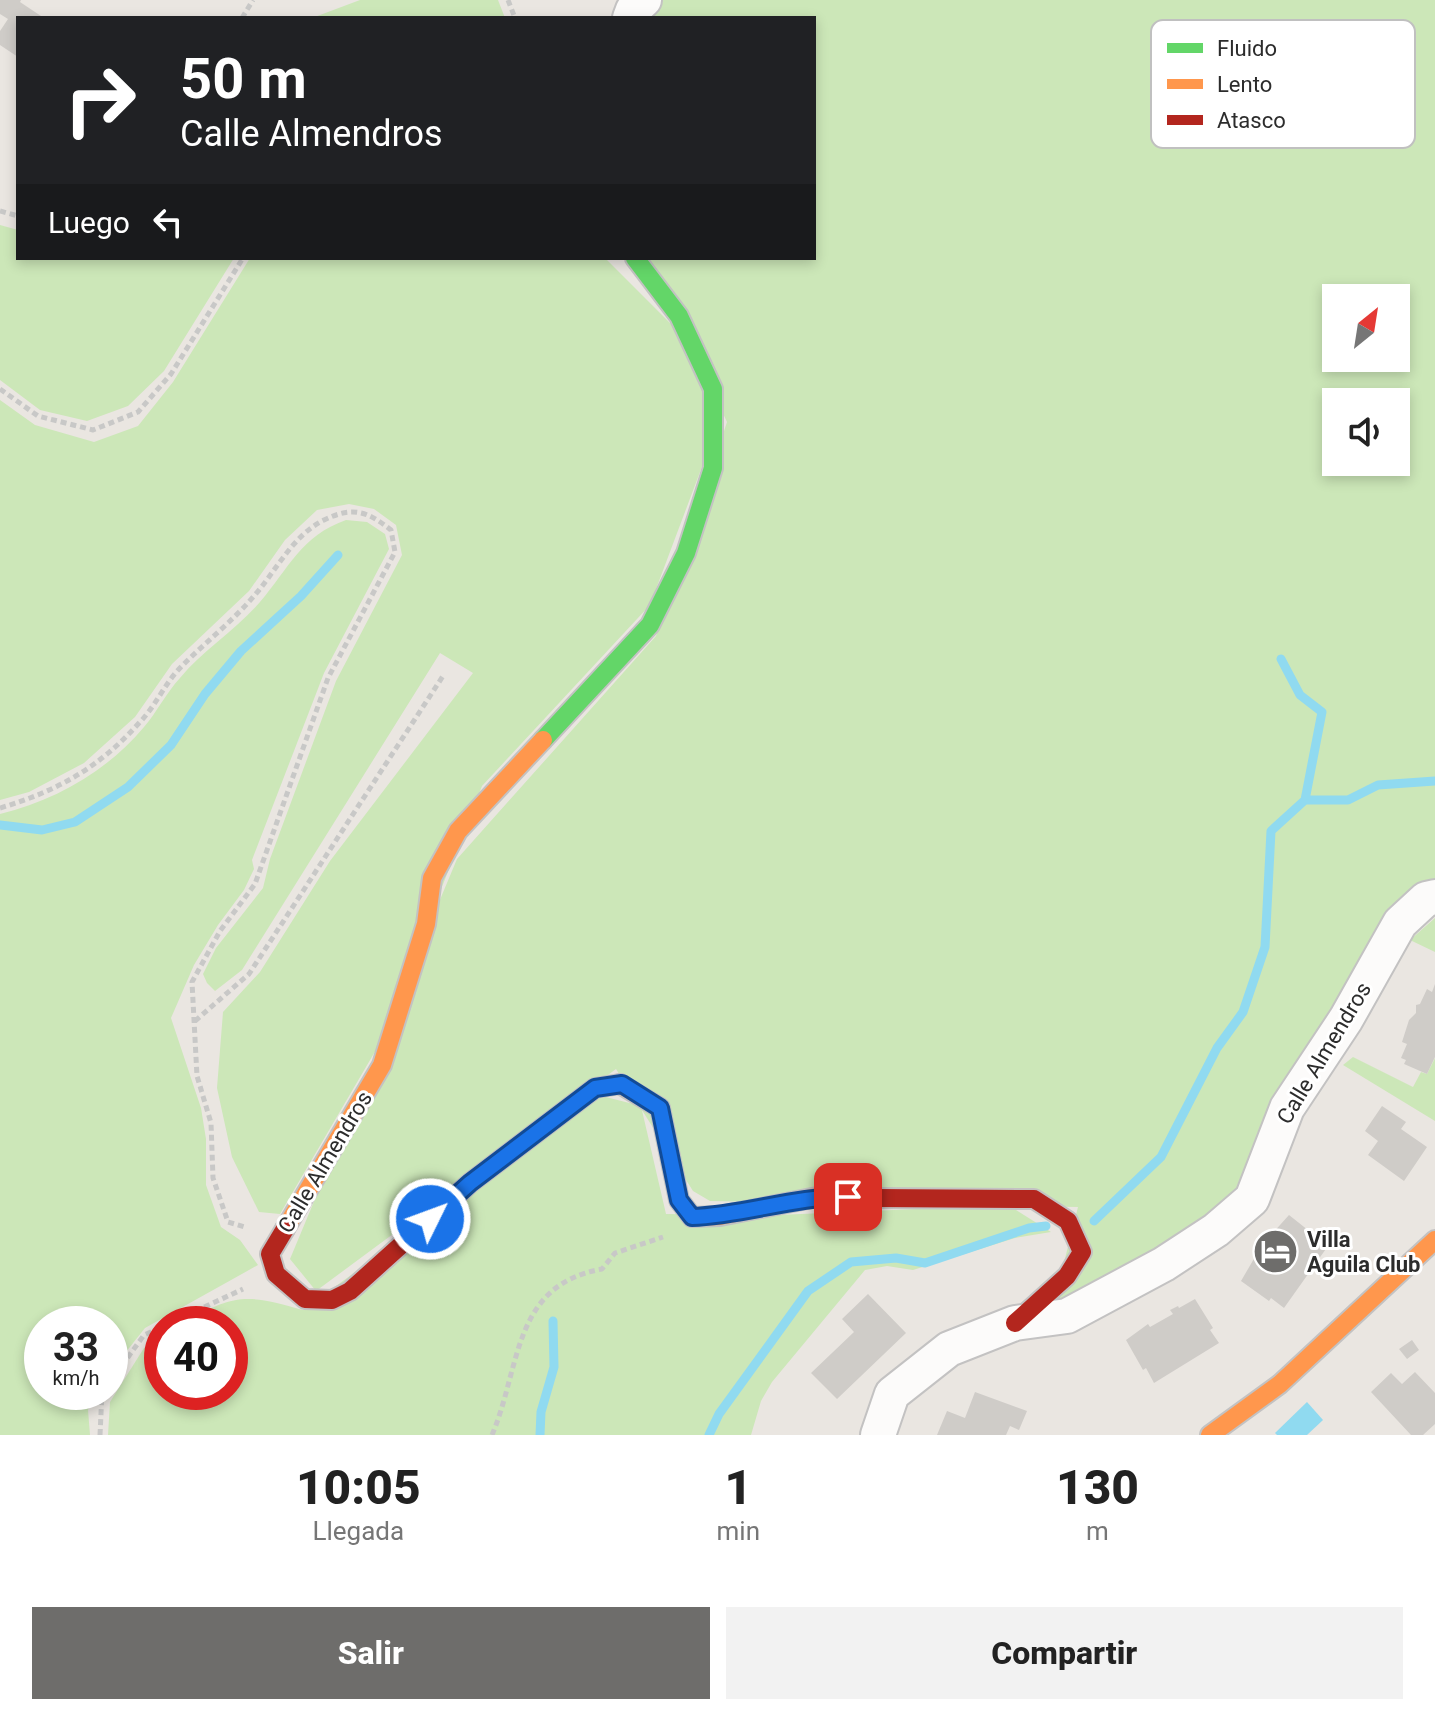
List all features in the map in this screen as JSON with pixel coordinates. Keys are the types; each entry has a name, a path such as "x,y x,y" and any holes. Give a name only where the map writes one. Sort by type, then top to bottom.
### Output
{"street":[{"path":"631,16 644,0"},
{"name":"Calle Almendros","path":"276,1274 270,1254 382,1065 426,924 432,878 458,831 650,625 686,553 713,468 713,389 679,316 637,260"},
{"name":"Calle Almendros","path":"878,1435 892,1394 949,1349 1015,1323 1067,1316 1164,1264 1216,1230 1252,1199 1287,1108 1346,1019 1400,923 1426,899 1435,897"},
{"path":"276,1274 305,1299 332,1300 350,1291 470,1183 595,1088 622,1084 660,1108 679,1200 685,1208"},
{"name":"Calle Almendros","path":"685,1208 692,1217 720,1216 817,1197 1034,1199 1068,1221 1082,1252 1067,1276 1015,1323"},
{"path":"1210,1435 1280,1384 1435,1240"}],"path":[{"path":"0,389 38,416 93,430 138,412 171,374 242,260"},
{"path":"0,808 32,798 86,772 140,723 177,671 254,597 293,545 322,521 348,511 372,515 391,530 395,552 328,678 255,884 220,931 192,982 197,1076 211,1123 213,1178 228,1222 279,1239"},
{"path":"194,1022 249,974 443,676"},
{"path":"492,1435 528,1321 539,1302 559,1284 580,1273 602,1269 615,1253 662,1239 685,1208"},
{"path":"207,1306 276,1274"},
{"path":"128,1357 144,1335"},
{"path":"100,1435 101,1410"}],"green space":[{"path":"360,0 498,0 504,16 317,16"},
{"path":"659,0 1435,0 1435,882 1228,1204 1114,1275 1053,1306 1078,1207 710,1201 693,1191 616,1069 316,1291 290,1259 457,859 656,636 727,422 650,260 816,260 816,16 646,16"},
{"path":"0,225 16,229 16,260 233,260 164,371 128,406 87,421 40,410 0,380"},
{"path":"249,260 607,260 679,332 707,399 703,464 650,605 482,786 380,1043 280,1214 259,1212 232,1157 217,1088 223,1012 260,972 330,861 473,673 440,653 242,970 215,991 203,974 216,948 263,888 270,859 336,681 402,555 396,525 374,509 349,504 317,510 285,540 249,591 172,664 135,717 84,763 29,792 0,800 0,400 35,425 94,442 138,426 173,382"},
{"path":"346,520 367,522 385,534 389,549 324,673 252,860 254,869 244,890 194,965 171,1018 201,1108 206,1139 206,1185 221,1227 240,1240 258,1265 184,1306 144,1306 144,1329 128,1349 128,1306 24,1306 24,1410 88,1410 90,1435 0,1435 0,814 60,792 113,758 144,727 189,668 241,622 307,544"},
{"path":"1435,918 1435,952 1410,940"},
{"path":"1353,1057 1413,1087 1421,1072 1427,1074 1435,1058 1435,1121 1343,1065"},
{"path":"598,1095 641,1106 666,1214 778,1215 1008,1205 1051,1232 1015,1238 913,1270 887,1266 865,1270 772,1382 761,1401 751,1435 108,1435 110,1410 128,1410 128,1373 144,1348 144,1410 248,1410 248,1306 215,1306 254,1299 303,1310"}],"water":[{"path":"1307,1402 1323,1420 1307,1435 1277,1435 1275,1433"}],"building":[{"path":"0,0 21,0 41,16 16,16 16,56 0,45 0,31 8,19 0,14"},
{"path":"1435,984 1435,1057 1427,1074 1404,1064 1406,1060 1401,1058 1407,1044 1402,1042 1409,1020 1416,1013 1416,1005 1420,1004 1427,989 1432,992"},
{"path":"1382,1106 1406,1122 1401,1129 1427,1147 1404,1181 1368,1155 1378,1141 1365,1131"},
{"path":"1289,1215 1328,1246 1284,1308 1241,1281 1255,1257 1259,1259 1274,1238 1271,1235"},
{"path":"868,1294 906,1333 837,1399 811,1373 854,1332 842,1319"},
{"path":"1195,1299 1219,1343 1154,1383 1126,1340 1148,1324 1150,1327 1173,1314 1170,1310"},
{"path":"1412,1340 1419,1350 1407,1359 1399,1349"},
{"path":"1415,1372 1435,1393 1435,1424 1423,1435 1411,1435 1371,1392 1391,1373 1402,1384"},
{"path":"975,1392 1027,1411 1019,1430 1010,1426 1006,1435 937,1435 947,1411 965,1418"}],"waterway":[{"path":"0,825 42,830 75,822 128,787 171,745 205,694 241,651 301,596 338,555"},
{"path":"1281,659 1300,695 1322,712 1305,800"},
{"path":"1094,1221 1161,1157 1217,1048 1243,1012 1265,947 1271,831 1305,800 1348,800 1378,785 1435,781"},
{"path":"709,1435 719,1414 808,1291 851,1262 896,1258 925,1263 1029,1228 1046,1226"},
{"path":"540,1435 541,1412 554,1367 553,1321"}],"traffic: fast":[{"path":"543,740 650,625 686,553 713,468 713,389 679,316 637,260"}],"traffic: slow":[{"path":"285,1229 382,1065 426,924 432,878 458,831 543,740"},
{"path":"620,1084 660,1108 679,1200 692,1217 720,1216 817,1197 874,1198"},
{"path":"1210,1435 1280,1384 1435,1240"}],"traffic: jam":[{"path":"285,1229 270,1254 276,1274 305,1299 332,1300 350,1291 470,1183 595,1088 620,1084"},
{"path":"874,1198 1034,1199 1068,1221 1082,1252 1067,1276 1015,1323"}],"place":[{"name":"Villa Aguila Club","path":"1276,1252"}],"route":[{"path":"430,1219 470,1183 595,1088 622,1084 660,1108 679,1200 692,1217 720,1216 817,1197 848,1197"}]}
